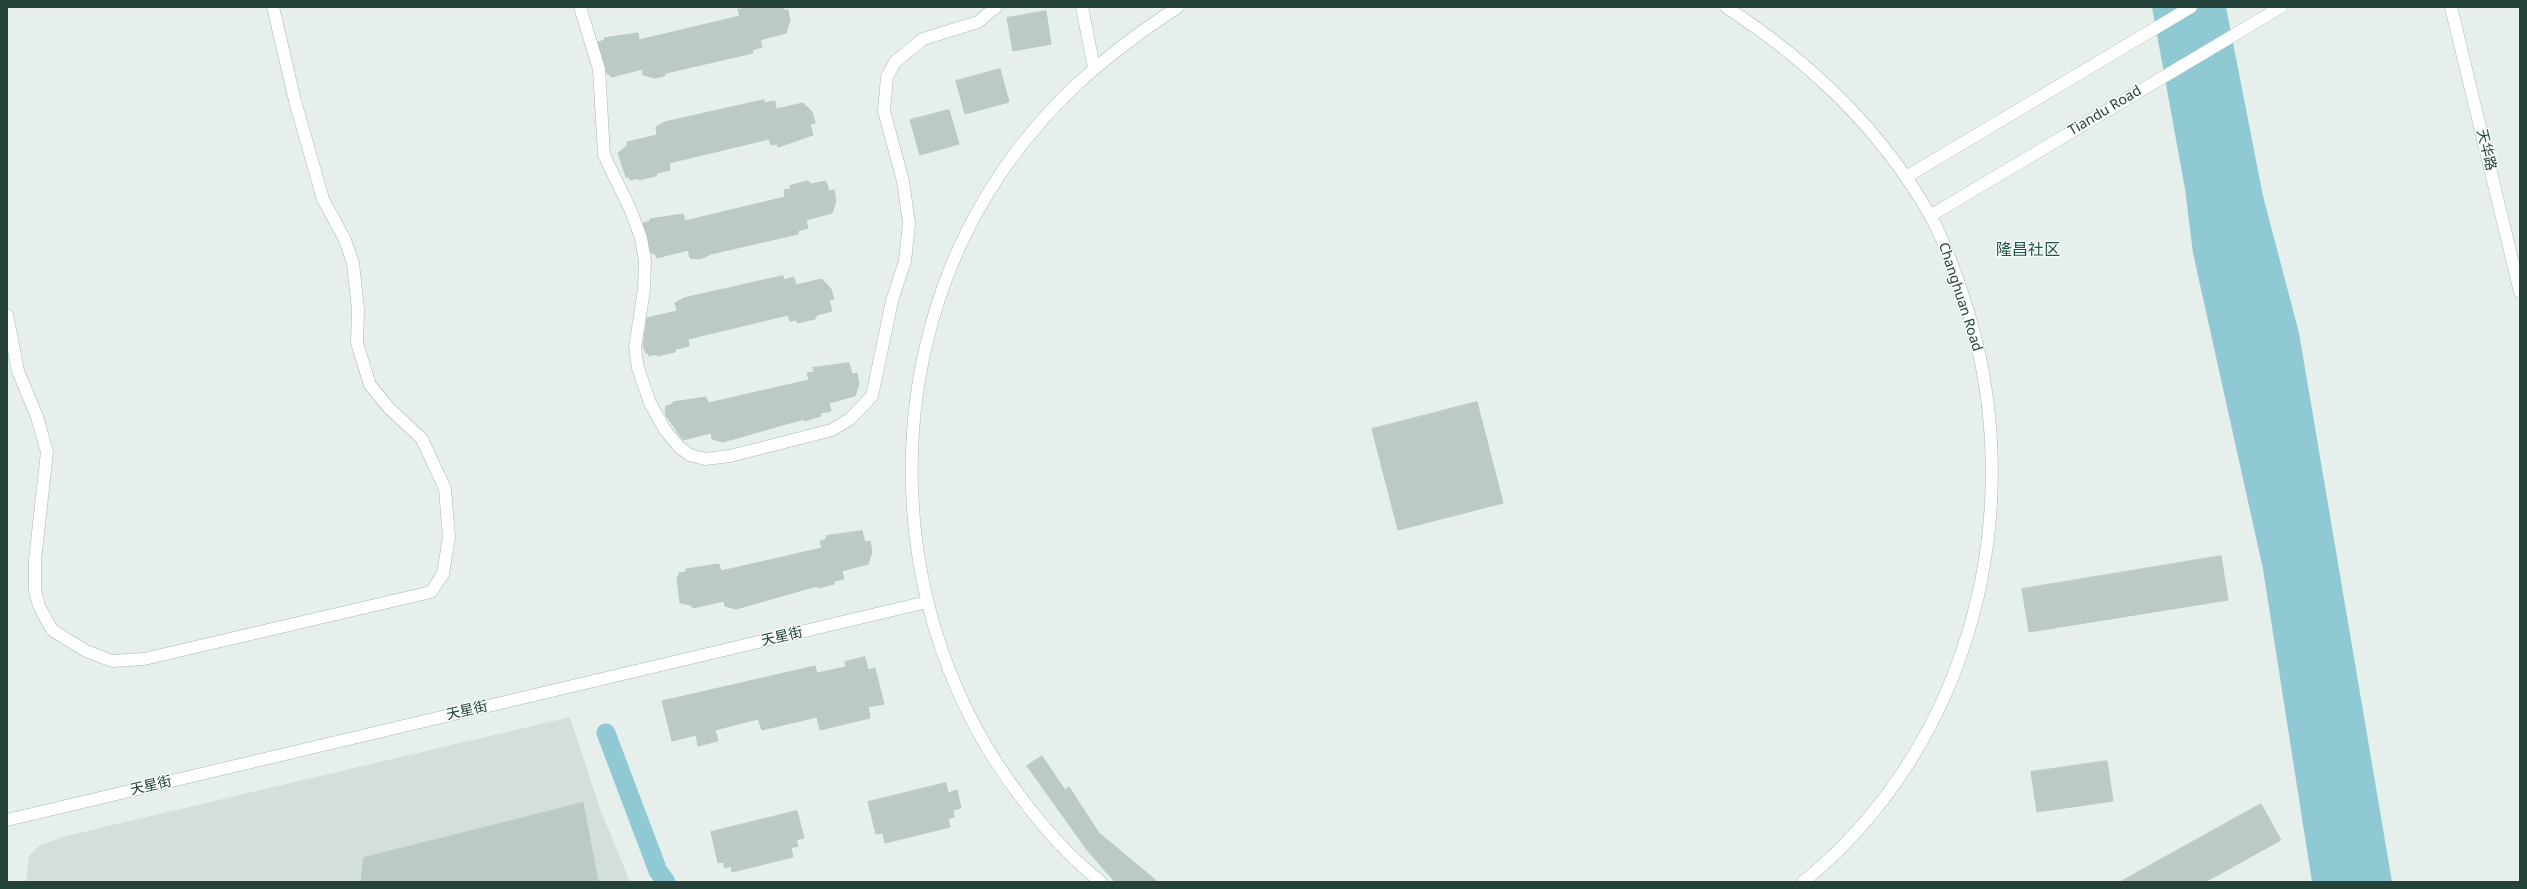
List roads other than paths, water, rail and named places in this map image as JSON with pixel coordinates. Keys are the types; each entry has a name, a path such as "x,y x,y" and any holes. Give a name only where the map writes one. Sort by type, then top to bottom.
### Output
{"street":[{"path":"7,315 18,371 38,417 47,452 35,560 35,590 39,606 52,630 86,651 112,661 144,660 430,592 443,574 449,537 445,489 422,439 389,408 370,385 358,343 358,309 353,263 345,240 323,199 296,101 273,7"},
{"path":"580,7 599,69 604,155 632,211 643,253 644,290 635,347 638,368 650,403 665,430 678,447 690,455 705,460 730,456 832,430 850,420 872,396 892,301 906,261 909,222 903,181 884,111 887,77 895,62 923,40 978,22 996,7"},
{"path":"1082,7 1094,68"},
{"path":"1101,882 1042,825 1002,773 972,723 948,669 926,602 917,560 910,496 912,423 924,349 942,288 971,222 999,176 1039,123 1076,84 1128,40 1178,7"},
{"name":"Changhuan Road","path":"1726,7 1766,33 1810,68 1847,103 1906,177 1930,216 1944,243 1957,277 1972,323 1984,373 1992,438 1992,507 1986,560 1976,610 1954,673 1936,714 1913,754 1885,796 1850,837 1803,882"},
{"path":"1906,177 2191,7"},
{"name":"Tiandu Road","path":"1930,216 2281,7"},
{"name":"天华路","path":"2451,7 2520,292"},
{"name":"天星街","path":"7,820 926,602"}],"water":[{"path":"2152,7 2226,7 2263,196 2299,333 2392,882 2312,882 2263,569 2193,253 2185,189"}],"waterway":[{"path":"606,733 658,871 666,882"}],"district":[{"name":"隆昌社区","path":"2028,250"}]}
